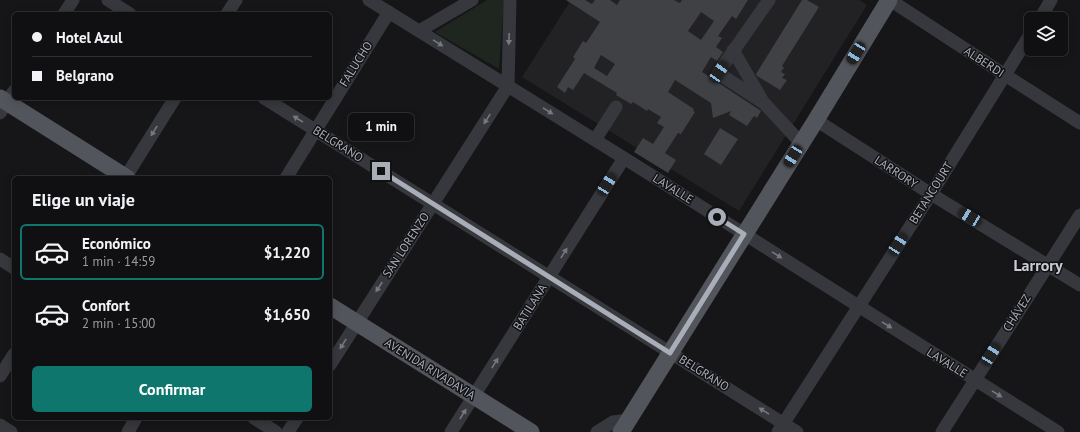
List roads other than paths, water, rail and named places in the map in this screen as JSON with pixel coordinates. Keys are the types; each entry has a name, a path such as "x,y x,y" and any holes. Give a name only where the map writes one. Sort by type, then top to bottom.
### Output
{"main road":[{"path":"624,426 816,120 889,0"},
{"path":"5,101 123,176"},
{"name":"AVENIDA RIVADAVIA","path":"332,307 531,432"}],"street":[{"path":"65,12 73,0"},
{"path":"108,0 127,12"},
{"path":"228,12 236,0"},
{"name":"LAVALLE","path":"369,0 624,158 1058,432"},
{"path":"419,31 472,0"},
{"path":"508,86 510,0"},
{"path":"769,0 718,73 764,104 801,143"},
{"name":"ALBERDI","path":"889,0 1080,123"},
{"path":"1044,12 1052,0"},
{"name":"FALUCHO","path":"287,176 388,12"},
{"name":"BETANCOURT","path":"781,428 931,194 1024,45"},
{"path":"733,50 764,104"},
{"name":"SAN LORENZO","path":"332,362 508,86"},
{"path":"127,176 174,100"},
{"name":"BELGRANO","path":"267,100 670,353 781,428 797,432"},
{"path":"595,140 616,107"},
{"name":"LARRORY","path":"816,120 931,194 1080,285"},
{"name":"BATILANA","path":"452,432 624,158"},
{"name":"CHÁVEZ","path":"942,432 1080,214"},
{"path":"0,259 12,267"},
{"path":"0,376 12,357"},
{"path":"128,432 135,420"},
{"path":"257,420 276,432"},
{"path":"288,432 296,420"},
{"path":"597,432 613,422 624,426"},
{"path":"0,425 11,432"}],"district":[{"name":"Larrory","path":"1038,265"}]}
